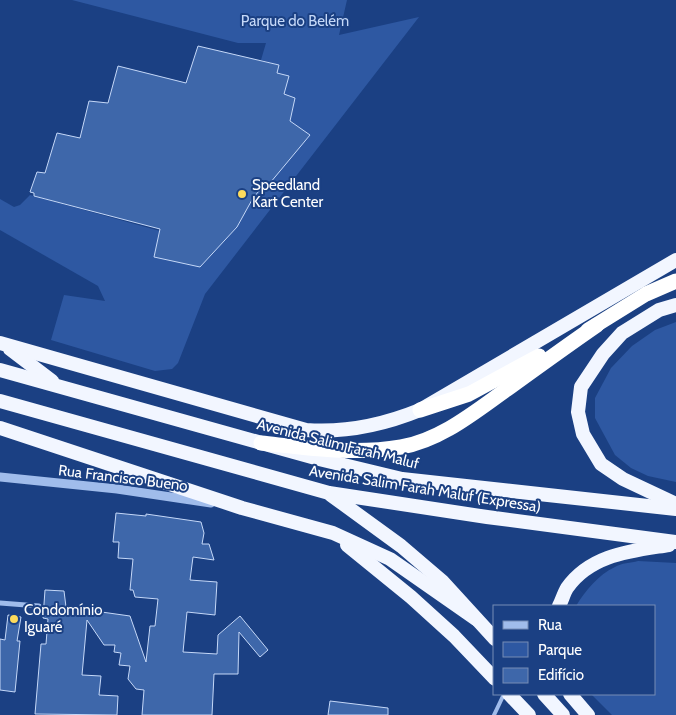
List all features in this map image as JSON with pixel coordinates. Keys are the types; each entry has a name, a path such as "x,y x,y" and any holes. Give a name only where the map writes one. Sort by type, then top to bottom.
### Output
{"highway":[{"name":"Avenida Salim Farah Maluf","path":"2,343 306,430 345,429 376,425 420,410 676,260"},
{"path":"420,410 469,394 597,325 646,294 676,281"},
{"path":"676,305 659,310 622,333 603,354 581,387 578,412 583,434 602,464 623,479 676,504"},
{"path":"261,443 343,451 374,450 403,446 433,437 472,413 597,325"},
{"path":"2,343 59,386"},
{"name":"Avenida Salim Farah Maluf","path":"0,370 319,460 402,479 676,509"},
{"name":"Avenida Salim Farah Maluf (Expressa)","path":"0,401 328,493 488,518 676,543"},
{"path":"0,409 40,413"},
{"path":"0,428 242,508 334,533 390,559 476,618"},
{"path":"328,493 401,546 442,581 493,637"},
{"path":"334,533 411,597 454,636 493,677"},
{"path":"559,605 567,589 595,564 616,554 676,543"},
{"path":"510,695 529,715"},
{"path":"545,695 563,715"},
{"path":"571,695 588,715"}],"street":[{"name":"Rua Francisco Bueno","path":"0,477 117,489 242,508"},
{"path":"0,603 39,606"}],"lane":[{"path":"494,715 504,695"}],"green space":[{"name":"Speedland Kart Center","path":"72,0 347,0 339,35 419,17 205,294 178,363 172,369 155,371 51,340 64,295 105,301 98,286 0,230 0,199 14,207 20,205 30,195 160,231 289,76 277,73 279,65 261,60 266,43 238,43"},
{"path":"676,322 676,482 648,476 631,468 615,455 595,418 595,398 611,368 632,346 655,330"},
{"path":"638,561 676,563 676,715 612,715 592,695 656,695 656,605 577,605 588,589 603,574 623,564"}],"building":[{"path":"198,46 279,65 277,73 289,76 284,94 295,98 290,121 310,135 265,189 259,191 253,198 237,227 200,267 154,257 160,229 34,196 34,193 30,192 37,172 45,173 57,133 80,138 89,101 108,103 118,66 186,83"},
{"path":"116,513 146,516 146,514 201,522 204,533 202,544 209,544 214,560 193,557 190,580 217,582 215,615 187,612 183,652 217,654 218,635 240,616 268,650 260,657 239,632 238,674 214,674 212,715 142,715 144,690 136,689 128,679 130,666 119,665 121,653 114,652 115,645 104,645 87,620 82,675 101,676 99,695 118,696 117,715 35,714 41,644 46,644 48,619 43,618 45,590 64,591 66,607 130,616 146,662 150,626 155,626 158,599 135,597 133,590 130,590 133,559 118,558 119,542 113,542"},
{"path":"8,615 21,617 17,641 20,641 15,692 0,690 0,639 5,640"},
{"path":"330,701 388,708 388,715 328,715"}],"place":[{"name":"Speedland Kart Center","path":"242,194"},
{"name":"Condomínio Iguaré","path":"14,619"}],"park label":[{"name":"Parque do Belém","path":"295,21"}]}
